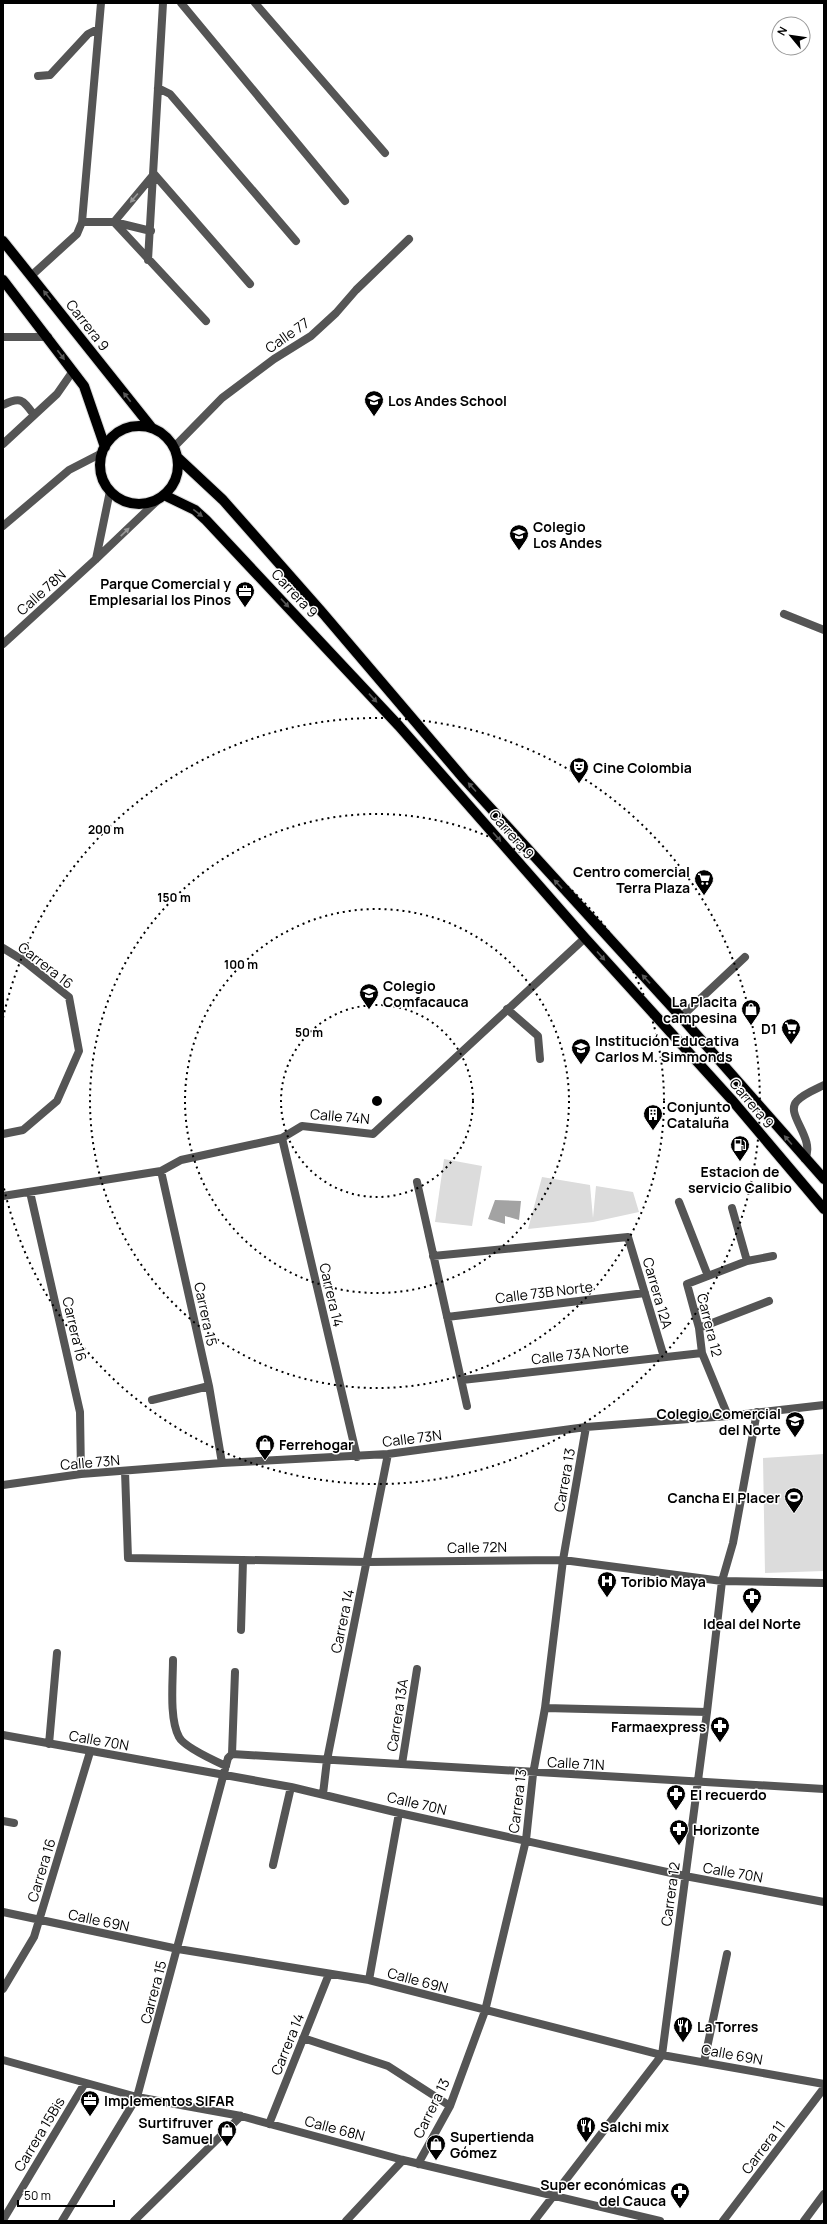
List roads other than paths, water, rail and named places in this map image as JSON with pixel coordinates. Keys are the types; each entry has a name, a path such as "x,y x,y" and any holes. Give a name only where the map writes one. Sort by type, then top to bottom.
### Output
{"main road":[{"name":"Carrera 9","path":"3,241 152,428"},
{"path":"3,280 84,386 103,450 102,476 110,491 125,502 143,504 162,496 173,484 178,471 177,457 174,447 168,439 152,428 141,426 120,431 111,438 103,450"},
{"name":"Carrera 9","path":"177,457 223,500 321,611 470,785 681,1017 804,1159 824,1179"},
{"name":"Carrera 9","path":"162,496 195,510 211,525 399,726 585,938 731,1099 824,1209"}],"street":[{"path":"31,276 77,234 82,222 101,3"},
{"path":"148,260 151,230 163,3"},
{"path":"181,3 345,201"},
{"path":"255,3 385,153"},
{"path":"38,76 50,76 88,34 98,29"},
{"path":"158,88 170,94 296,241"},
{"path":"114,222 154,174"},
{"path":"154,174 250,284"},
{"path":"82,222 114,222 151,230"},
{"path":"114,222 206,321"},
{"name":"Calle 77","path":"174,447 222,398 274,359 311,336 336,313 356,290 409,239"},
{"path":"3,337 48,337"},
{"path":"3,444 57,394 73,370"},
{"path":"3,405 14,399 20,400 24,402 34,415"},
{"path":"3,526 69,470 103,450"},
{"path":"96,559 110,491"},
{"name":"Calle 78N","path":"3,644 162,496"},
{"path":"784,614 824,630"},
{"name":"Calle 74N","path":"3,1196 162,1171 181,1160 282,1138 302,1126 373,1134 585,938"},
{"name":"Carrera 16","path":"3,948 24,961 69,997 78,1051 57,1101 23,1130 3,1134"},
{"path":"681,1017 745,957"},
{"path":"507,1009 538,1036 540,1059"},
{"path":"804,1159 808,1152 808,1144 800,1128 794,1109 794,1104 798,1099 824,1085"},
{"name":"Carrera 14","path":"282,1138 357,1457"},
{"name":"Carrera 15","path":"162,1171 208,1386 222,1463"},
{"path":"417,1182 467,1406"},
{"name":"Carrera 16","path":"30,1192 80,1412 81,1474"},
{"path":"679,1202 708,1276 747,1261 773,1256"},
{"path":"732,1208 747,1261"},
{"name":"Carrera 12A","path":"434,1256 628,1237 664,1356"},
{"name":"Carrera 12","path":"708,1276 687,1284 699,1328 702,1353 728,1416"},
{"name":"Calle 73B Norte","path":"448,1317 645,1293"},
{"path":"699,1328 768,1301"},
{"name":"Calle 73A Norte","path":"462,1380 664,1356 702,1353"},
{"path":"152,1400 208,1386"},
{"name":"Calle 73N","path":"3,1486 81,1474 125,1472 222,1463 357,1457 388,1454 586,1427 728,1416 824,1405"},
{"name":"Carrera 12","path":"534,2221 555,2196 662,2054 698,1783 722,1581 733,1543 758,1412"},
{"name":"Carrera 13","path":"418,2164 450,2106 485,2011 526,1840 533,1774 545,1708 563,1560 586,1427"},
{"name":"Carrera 14","path":"323,1794 328,1760 388,1454"},
{"name":"Calle 72N","path":"125,1472 128,1558 368,1562 563,1560 722,1581 824,1583"},
{"path":"241,1630 243,1560"},
{"path":"49,1744 57,1653"},
{"path":"173,1660 174,1720 179,1738 205,1757 226,1766"},
{"name":"Carrera 13A","path":"402,1764 417,1669"},
{"path":"232,1754 235,1672"},
{"path":"545,1708 707,1712"},
{"name":"Calle 70N","path":"3,1736 291,1787 399,1813 685,1876 824,1902"},
{"name":"Carrera 16","path":"3,1989 34,1937 90,1752"},
{"name":"Carrera 15","path":"62,2221 137,2097 178,1949 223,1776 228,1758 232,1754"},
{"name":"Calle 71N","path":"232,1754 402,1764 533,1774 824,1789"},
{"path":"273,1865 291,1787"},
{"path":"369,1980 399,1813"},
{"path":"3,1821 14,1823"},
{"name":"Calle 69N","path":"3,1912 178,1949 369,1980 485,2011 662,2054 824,2084"},
{"path":"704,2062 727,1954"},
{"name":"Carrera 14","path":"269,2124 329,1974"},
{"path":"303,2038 388,2066 450,2106"},
{"name":"Calle 68N","path":"3,2060 137,2097 241,2116 418,2164 660,2221"},
{"name":"Carrera 15Bis","path":"3,2220 85,2083"},
{"name":"Carrera 11","path":"723,2221 824,2088"},
{"path":"134,2221 241,2116"},
{"path":"346,2221 403,2160"},
{"path":"804,2221 824,2194"}],"place":[{"name":"Los Andes School","path":"374,417"},
{"name":"Colegio Los Andes","path":"519,551"},
{"name":"Parque Comercial y Emplesarial los Pinos","path":"245,608"},
{"name":"Cine Colombia","path":"579,784"},
{"name":"Centro comercial Terra Plaza","path":"704,896"},
{"name":"Colegio Comfacauca","path":"369,1010"},
{"name":"La Placita campesina","path":"751,1026"},
{"name":"D1","path":"791,1045"},
{"name":"Institución Educativa Carlos M. Simmonds","path":"581,1065"},
{"name":"Conjunto Cataluña","path":"653,1131"},
{"name":"Estacion de servicio Calibio","path":"740,1162"},
{"name":"Colegio Comercial del Norte","path":"795,1438"},
{"name":"Ferrehogar","path":"265,1461"},
{"name":"Cancha El Placer","path":"794,1514"},
{"name":"Toribio Maya","path":"607,1598"},
{"name":"Ideal del Norte","path":"752,1614"},
{"name":"Farmaexpress","path":"720,1743"},
{"name":"El recuerdo","path":"676,1811"},
{"name":"Horizonte","path":"679,1846"},
{"name":"La Torres","path":"683,2043"},
{"name":"Implementos SIFAR","path":"90,2117"},
{"name":"Salchi mix","path":"586,2143"},
{"name":"Surtifruver Samuel","path":"227,2147"},
{"name":"Supertienda Gómez","path":"436,2161"},
{"name":"Super económicas del Cauca","path":"680,2209"}]}
